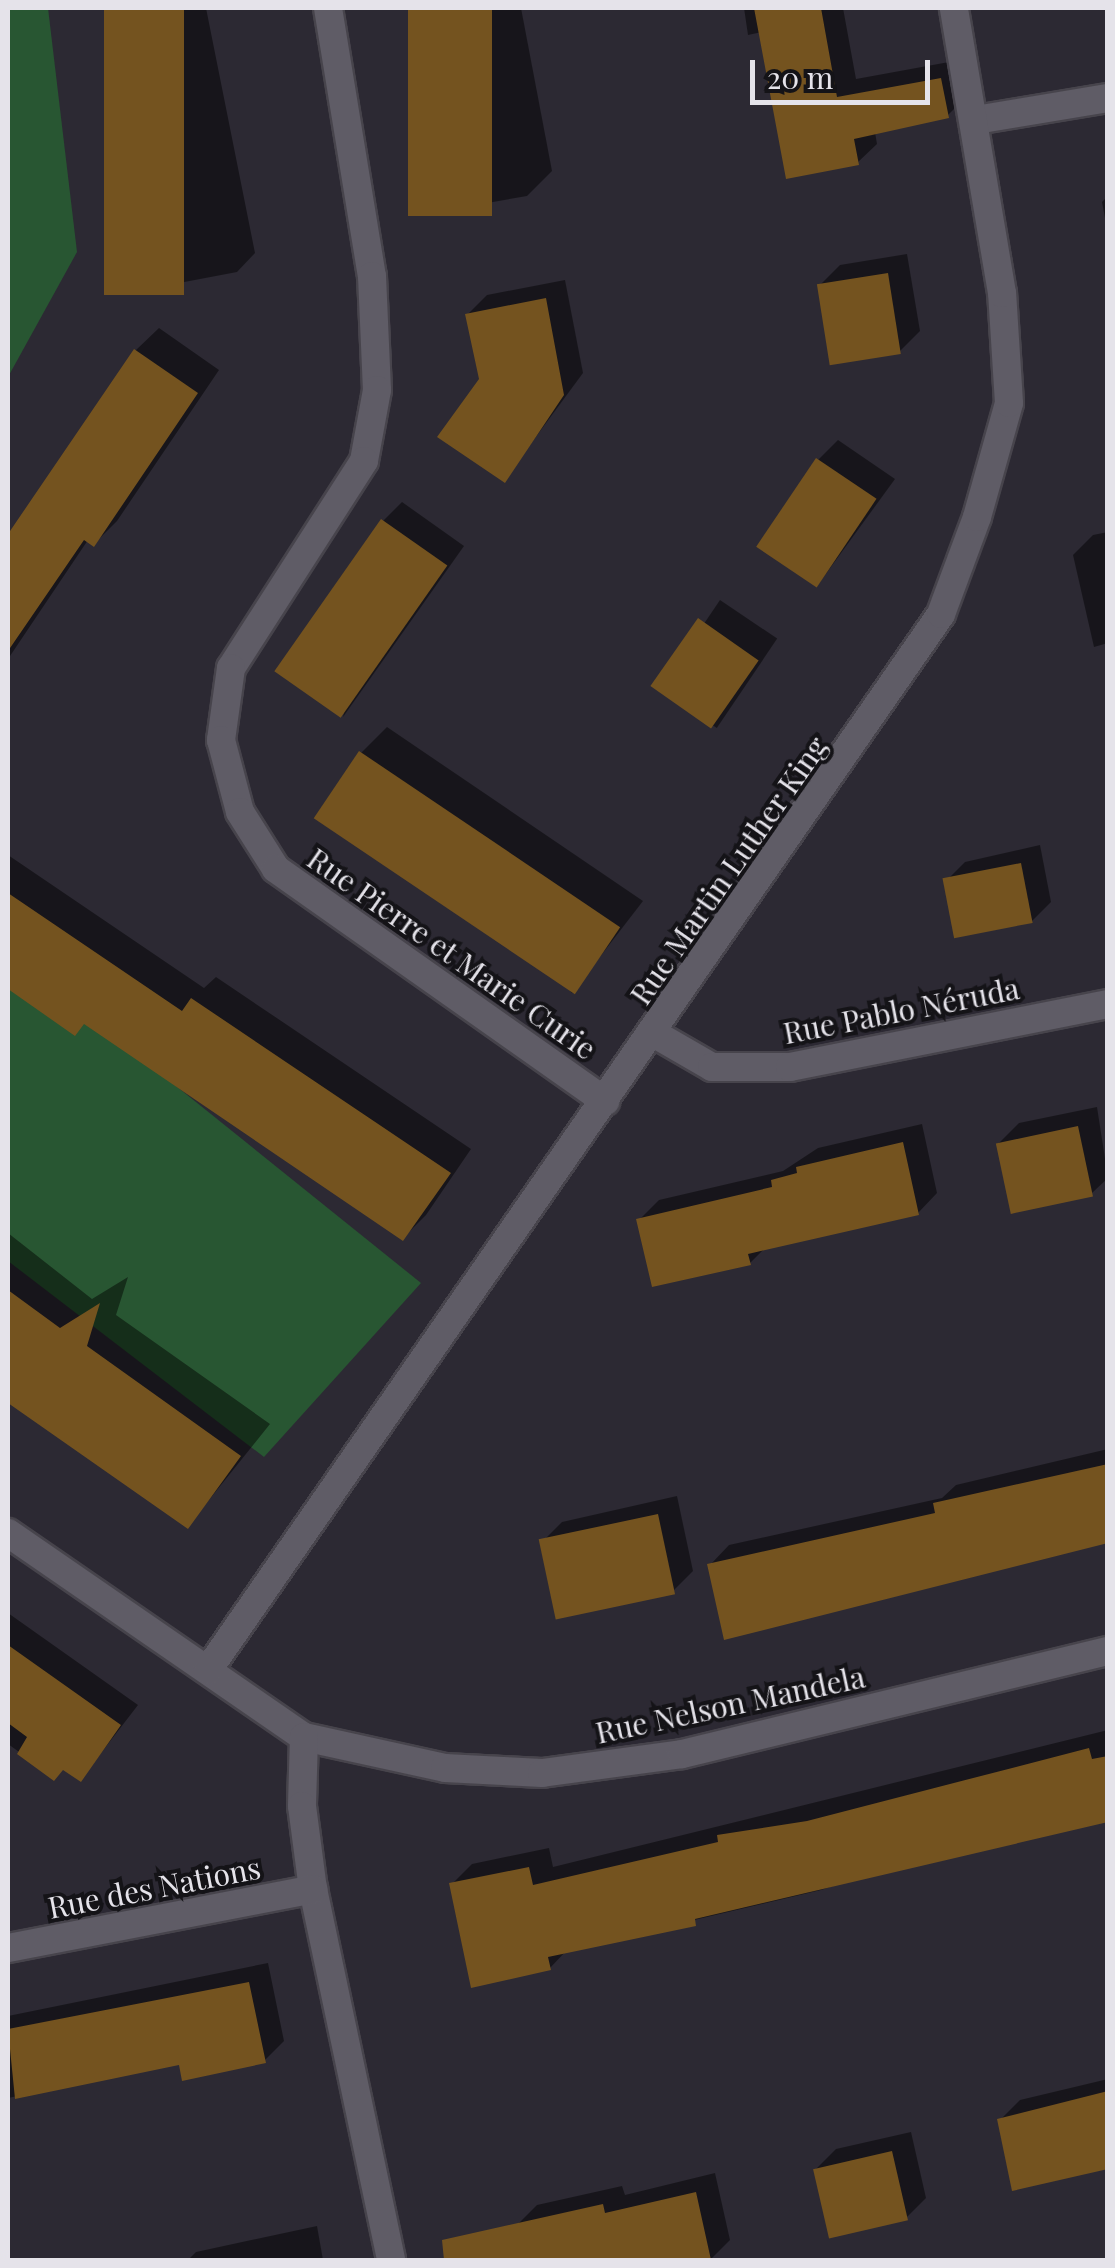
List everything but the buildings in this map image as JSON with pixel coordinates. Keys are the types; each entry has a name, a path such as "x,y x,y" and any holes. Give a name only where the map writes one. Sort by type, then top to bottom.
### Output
{"street":[{"name":"Rue Pierre et Marie Curie","path":"328,8 372,276 377,390 364,461 231,668 221,740 240,812 276,869 605,1101"},
{"name":"Rue Martin Luther King","path":"208,1670 931,628 978,517 1009,403 1002,293 976,120 954,8"},
{"path":"976,120 1108,98"},
{"name":"Rue Pablo Néruda","path":"653,1033 712,1067 790,1067 1108,1004"},
{"name":"Rue Nelson Mandela","path":"8,1533 304,1737 444,1768 542,1773 682,1754 1108,1651"},
{"path":"304,1737 302,1806 313,1889 391,2260"},
{"name":"Rue des Nations","path":"8,1948 313,1889"}],"green space":[{"path":"8,8 48,8 77,252 8,377"},
{"path":"8,951 421,1283 264,1457 8,1261"}]}
